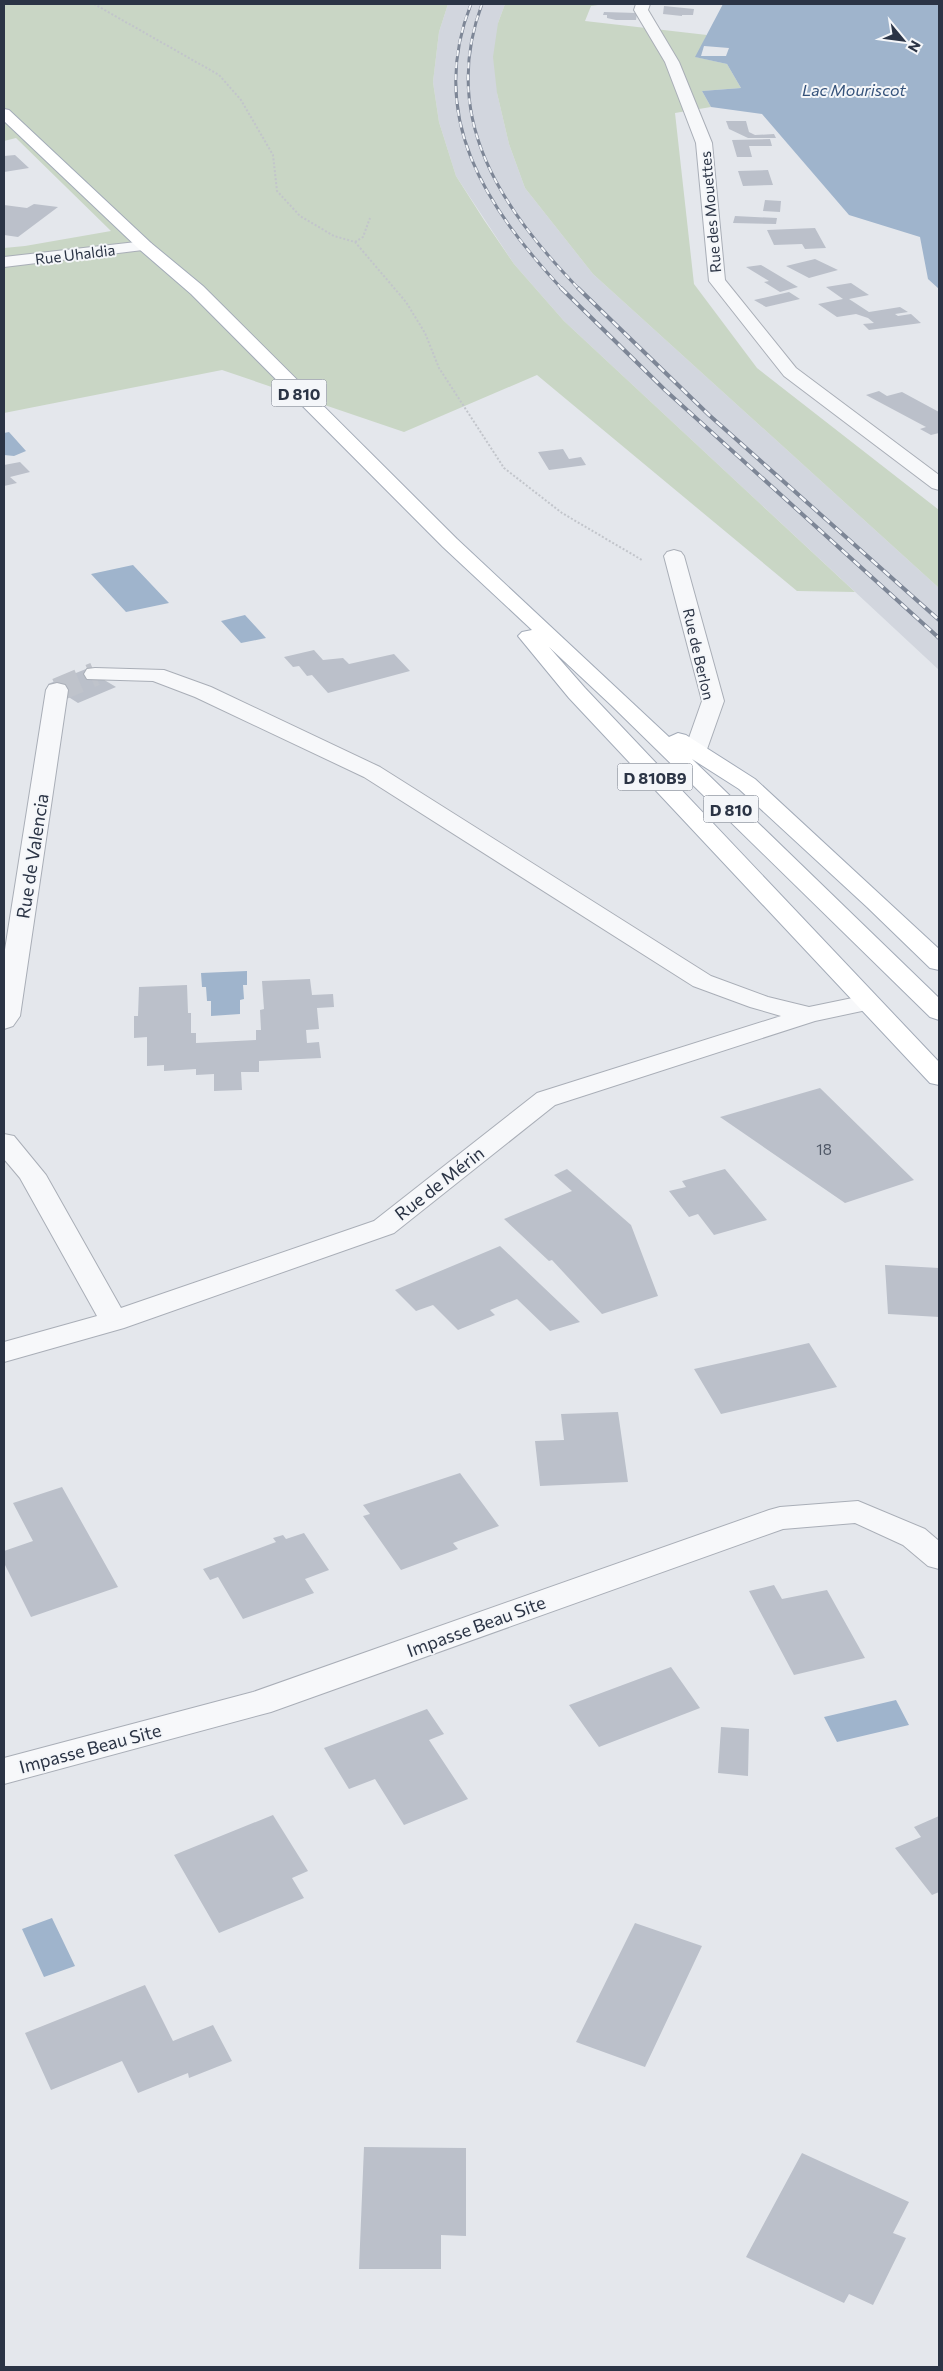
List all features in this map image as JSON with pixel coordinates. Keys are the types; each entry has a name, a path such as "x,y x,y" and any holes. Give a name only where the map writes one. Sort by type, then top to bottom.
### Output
{"main road":[{"name":"D 810","path":"4,113 145,246 197,290 450,542 619,700 939,1012"},
{"name":"D 810B9","path":"450,542 577,693 866,1004 939,1077"},
{"path":"619,700 695,752 747,784 876,902 939,963"}],"street":[{"name":"Rue des Mouettes","path":"643,4 641,10 672,62 704,143 717,281 790,372 939,484"},
{"name":"Rue Uhaldia","path":"4,262 145,246"},
{"name":"Rue de Berlon","path":"674,556 713,701 695,752"},
{"path":"95,674 156,675 203,692 363,768 702,981 759,1002 809,1015"},
{"name":"Rue de Valencia","path":"4,1021 7,1016 57,690"},
{"name":"Rue de Mérin","path":"4,1352 114,1321 384,1227 546,1099 809,1015 866,1004"},
{"path":"4,1142 32,1175 114,1321"},
{"name":"Impasse Beau Site","path":"4,1771 260,1703 780,1518 858,1512 914,1538 939,1558"}],"path":[{"path":"94,4 219,75 241,100 273,155 277,191 300,216 334,236 355,242 414,314 425,333 439,368 504,468 562,513 636,556 682,586"},
{"path":"355,242 363,238 370,218"}],"shaded area":[{"path":"448,4 505,4 498,23 497,93 509,144 525,188 593,274 939,588 939,670 564,321 514,264 456,176 439,122 433,82 439,32"}],"green space":[{"path":"4,4 448,4 439,32 433,82 439,122 456,176 514,264 564,321 855,592 797,591 537,375 404,432 222,370 4,413 4,248 111,231 16,138 4,141"},
{"path":"505,4 605,4 591,6 585,21 707,35 696,57 727,64 741,88 702,91 711,107 675,113 694,284 757,368 939,510 939,588 593,274 525,188 509,144 497,93 493,57 498,23"}],"water":[{"name":"Lac Mouriscot","path":"723,4 939,4 939,289 928,279 920,237 849,215 762,114 711,107 702,91 741,88 727,64 695,57"},
{"path":"9,432 26,451 14,456 4,455 4,433"},
{"path":"133,565 169,603 126,612 91,574"},
{"path":"245,615 266,638 241,643 221,621"},
{"path":"247,971 247,985 243,985 244,999 240,1000 240,1014 211,1016 211,1001 207,1001 206,987 202,987 201,973"},
{"path":"896,1700 909,1725 837,1742 824,1717"},
{"path":"52,1918 75,1966 44,1977 22,1929"}],"pier":[{"path":"704,46 729,48 726,56 701,56"}],"building":[{"path":"664,6 694,9 693,15 663,14"},
{"path":"604,12 637,13 636,20 616,20 607,18 607,15 603,15"},
{"path":"726,121 746,121 749,132 755,135 774,134 776,138 748,138 729,129"},
{"path":"770,139 772,146 749,146 752,157 737,157 732,140"},
{"path":"15,155 29,168 4,172 4,156"},
{"path":"768,170 773,185 743,186 738,171"},
{"path":"765,200 781,201 780,212 763,211"},
{"path":"34,204 58,207 18,237 4,235 4,205 27,208"},
{"path":"735,216 777,218 776,224 733,223"},
{"path":"815,228 826,248 805,249 802,244 774,245 767,230"},
{"path":"815,259 838,270 809,278 786,266"},
{"path":"761,265 798,287 780,292 764,282 769,281 746,267"},
{"path":"851,283 869,295 849,299 869,312 900,307 908,312 895,314 898,316 911,314 921,323 869,330 863,324 874,323 868,318 856,314 837,317 818,304 843,299 826,287"},
{"path":"789,292 800,299 766,307 754,300"},
{"path":"879,391 887,396 902,392 939,412 939,433 931,435 920,429 926,427 866,395"},
{"path":"563,449 569,459 581,457 586,465 549,470 538,452"},
{"path":"20,462 30,472 10,477 17,483 4,486 4,465"},
{"path":"314,650 323,660 343,658 349,664 394,654 410,671 328,693 312,675 307,676 299,666 293,667 284,657"},
{"path":"86,669 116,687 78,703 48,684"},
{"path":"310,979 312,995 333,994 334,1007 317,1008 319,1029 306,1030 307,1043 319,1042 321,1058 259,1061 259,1072 241,1072 242,1090 214,1091 214,1074 196,1075 196,1069 164,1071 164,1065 147,1066 147,1037 134,1038 134,1016 138,1016 139,987 187,985 188,1013 191,1013 191,1033 196,1033 196,1043 256,1040 256,1030 261,1030 260,1010 264,1009 262,981"},
{"path":"820,1088 914,1180 845,1203 720,1117"},
{"path":"567,1169 631,1225 658,1296 602,1314 552,1260 549,1261 504,1219 572,1191 554,1175"},
{"path":"725,1169 767,1220 714,1235 698,1214 689,1217 669,1191 686,1187 682,1181"},
{"path":"500,1246 580,1322 550,1331 517,1299 490,1310 495,1315 458,1330 433,1305 416,1311 395,1290"},
{"path":"885,1265 939,1268 939,1317 888,1314"},
{"path":"809,1343 837,1387 721,1414 694,1369"},
{"path":"618,1412 628,1482 540,1486 535,1441 564,1440 561,1414"},
{"path":"460,1473 499,1526 453,1543 458,1549 401,1570 363,1516 370,1514 363,1505"},
{"path":"62,1487 118,1587 31,1617 4,1563 4,1551 33,1541 13,1503"},
{"path":"304,1533 329,1570 305,1579 314,1593 243,1619 218,1577 210,1580 203,1569 276,1542 273,1538 283,1535 286,1539"},
{"path":"774,1585 782,1599 827,1590 865,1658 794,1675 749,1591"},
{"path":"671,1667 700,1708 599,1747 569,1705"},
{"path":"427,1709 444,1734 429,1740 468,1799 404,1825 375,1779 349,1789 324,1748"},
{"path":"721,1727 749,1729 748,1776 718,1773"},
{"path":"273,1815 308,1871 292,1878 304,1898 219,1933 174,1855"},
{"path":"939,1816 939,1892 932,1895 895,1848 921,1837 914,1827"},
{"path":"635,1923 702,1946 645,2067 576,2042"},
{"path":"145,1985 173,2041 213,2025 232,2061 189,2078 188,2073 138,2093 122,2061 51,2090 25,2033"},
{"path":"364,2147 466,2148 466,2236 441,2235 441,2269 359,2269"},
{"path":"802,2153 909,2202 893,2233 906,2238 873,2305 849,2294 844,2303 746,2257"}],"tunnel":[{"path":"57,690 95,674"}],"railway":[{"path":"471,4 459,46 456,85 460,123 472,159 488,193 510,226 562,289"},
{"path":"482,4 471,46 468,86 473,124 486,160 503,194 525,227 579,289"},
{"path":"562,289 665,390 939,638"},
{"path":"579,289 709,415 939,620"}]}
